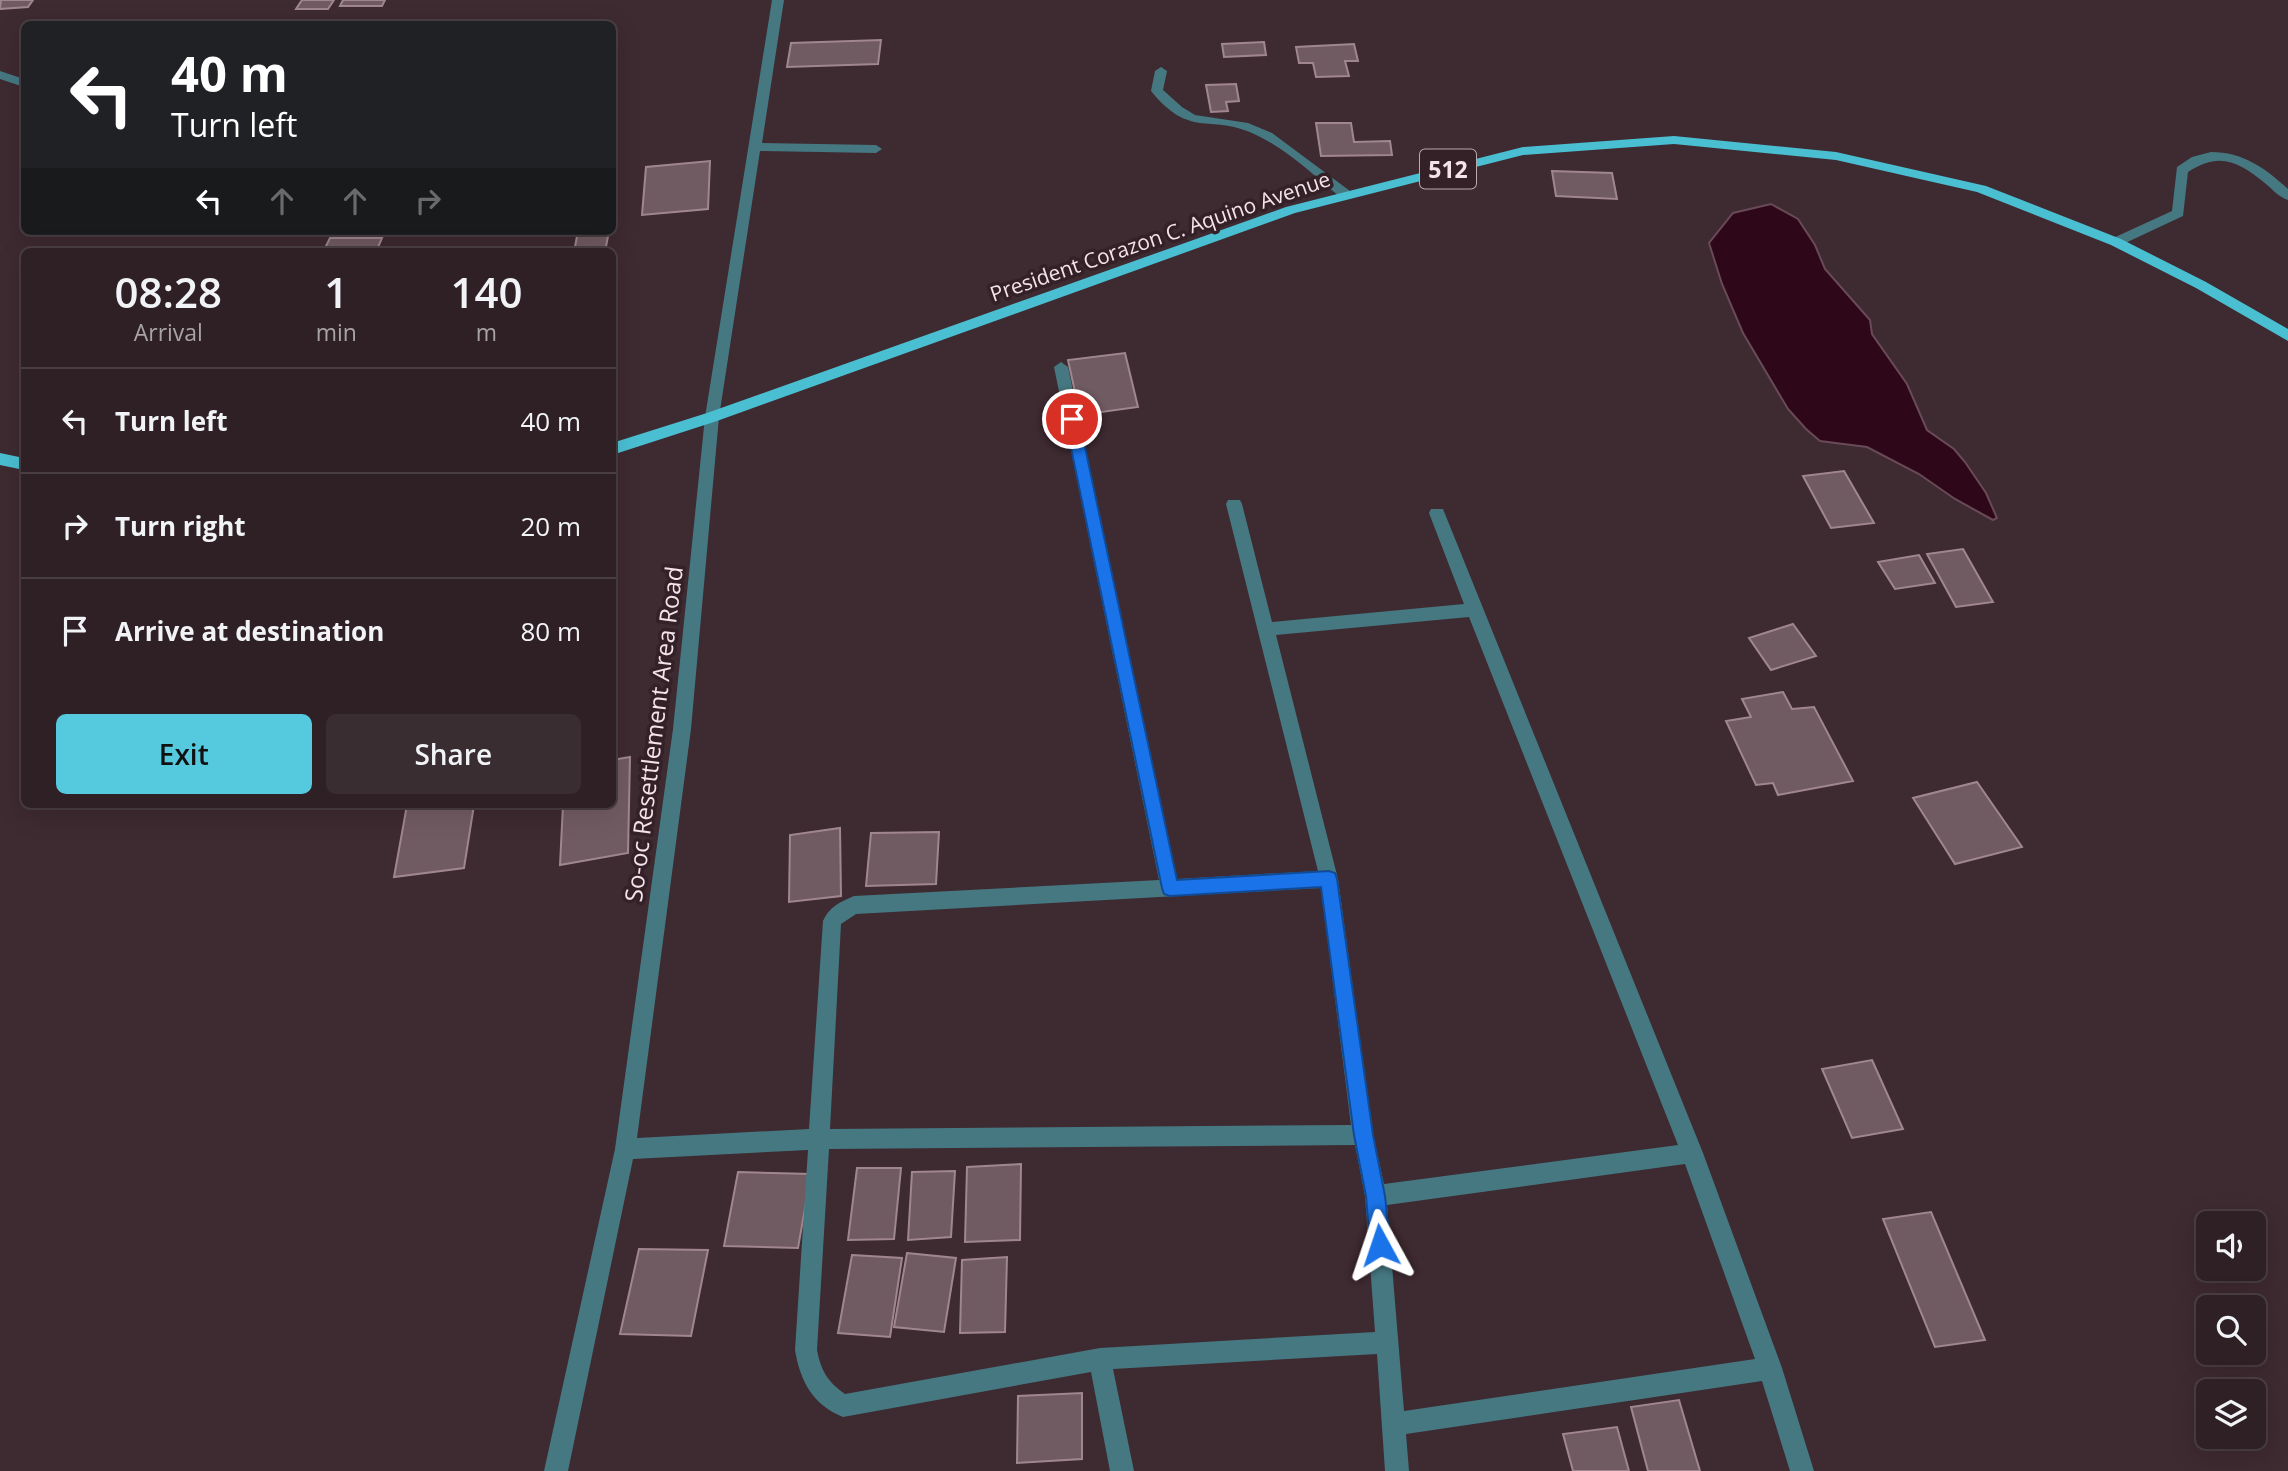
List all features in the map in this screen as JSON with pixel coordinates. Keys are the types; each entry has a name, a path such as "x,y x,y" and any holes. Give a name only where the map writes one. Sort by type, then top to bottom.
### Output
{"main road":[{"name":"President Corazon C. Aquino Avenue","path":"616,448 712,417 1291,210 1345,194 1522,151 1674,140 1836,156 1981,189 2116,242 2201,285 2288,336"},
{"path":"0,459 21,463"}],"street":[{"name":"So-oc Resettlement Area Road","path":"556,1471 625,1149 682,729 712,417 778,0"},
{"path":"1161,71 1157,91 1175,108 1190,118 1231,122 1256,130 1286,148 1345,194"},
{"path":"0,75 21,82"},
{"path":"754,147 876,149"},
{"path":"2116,242 2178,213 2182,170 2195,159 2221,155 2237,159 2257,168 2288,196"},
{"path":"1061,367 1170,888"},
{"path":"1234,504 1329,879 1363,1135 1376,1196 1397,1471"},
{"path":"1437,513 1473,610 1693,1153 1771,1368 1802,1471"},
{"path":"1265,629 1473,610"},
{"path":"1329,879 854,905 840,912 832,921 806,1350 809,1370 819,1390 843,1406 1100,1359 1388,1342"},
{"path":"625,1149 817,1139 1363,1135"},
{"path":"1376,1196 1693,1153"},
{"path":"1100,1359 1122,1471"},
{"path":"1395,1424 1771,1368"}],"shaded area":[{"path":"1771,204 1798,219 1815,245 1825,269 1870,320 1872,334 1907,384 1927,430 1954,449 1965,462 1986,493 1997,518 1993,520 1955,499 1919,474 1867,447 1820,441 1788,409 1743,333 1722,284 1709,243 1733,213"}],"building":[{"path":"1,0 33,0 28,7 0,9"},
{"path":"302,0 334,0 328,9 296,9"},
{"path":"343,0 385,0 382,6 340,6"},
{"path":"881,40 878,64 787,67 791,43"},
{"path":"1264,42 1266,55 1224,57 1222,44"},
{"path":"1354,44 1358,61 1345,61 1349,76 1316,77 1313,63 1299,63 1296,47"},
{"path":"1236,84 1239,101 1226,102 1228,111 1211,112 1206,85"},
{"path":"1316,123 1351,123 1354,142 1390,141 1392,155 1321,156"},
{"path":"710,161 708,209 642,215 646,167"},
{"path":"1552,171 1612,173 1617,199 1556,196"},
{"path":"577,235 608,235 606,248 575,248"},
{"path":"330,238 382,238 378,248 325,248"},
{"path":"1125,353 1138,407 1080,415 1068,360"},
{"path":"1844,471 1874,523 1831,528 1803,476"},
{"path":"1963,549 1993,602 1956,607 1927,554"},
{"path":"1919,555 1935,583 1895,589 1878,562"},
{"path":"1793,624 1816,656 1771,670 1749,638"},
{"path":"1783,692 1792,709 1814,707 1853,781 1778,795 1773,783 1756,785 1726,721 1751,717 1742,699"},
{"path":"630,757 628,853 560,865 563,808 616,808 616,759"},
{"path":"1977,782 2022,847 1955,864 1913,798"},
{"path":"406,808 474,808 464,868 394,877"},
{"path":"840,828 841,896 789,902 790,835"},
{"path":"939,832 936,884 866,886 871,833"},
{"path":"1872,1060 1903,1129 1852,1138 1822,1069"},
{"path":"1021,1164 1020,1240 965,1242 967,1167"},
{"path":"857,1168 901,1168 894,1239 848,1240"},
{"path":"955,1171 951,1237 908,1240 912,1172"},
{"path":"738,1172 811,1174 798,1248 724,1246"},
{"path":"1931,1212 1985,1340 1935,1347 1883,1219"},
{"path":"639,1249 708,1250 691,1336 620,1334"},
{"path":"907,1253 956,1258 944,1332 894,1327"},
{"path":"852,1255 902,1258 890,1337 838,1333"},
{"path":"1007,1257 1005,1332 960,1333 962,1260"},
{"path":"1082,1393 1082,1459 1017,1463 1018,1396"},
{"path":"1679,1400 1700,1471 1648,1471 1631,1407"},
{"path":"1617,1427 1629,1471 1573,1471 1563,1434"}],"route":[{"path":"1072,419 1170,888 1329,879 1363,1135 1376,1196 1380,1245"}]}
